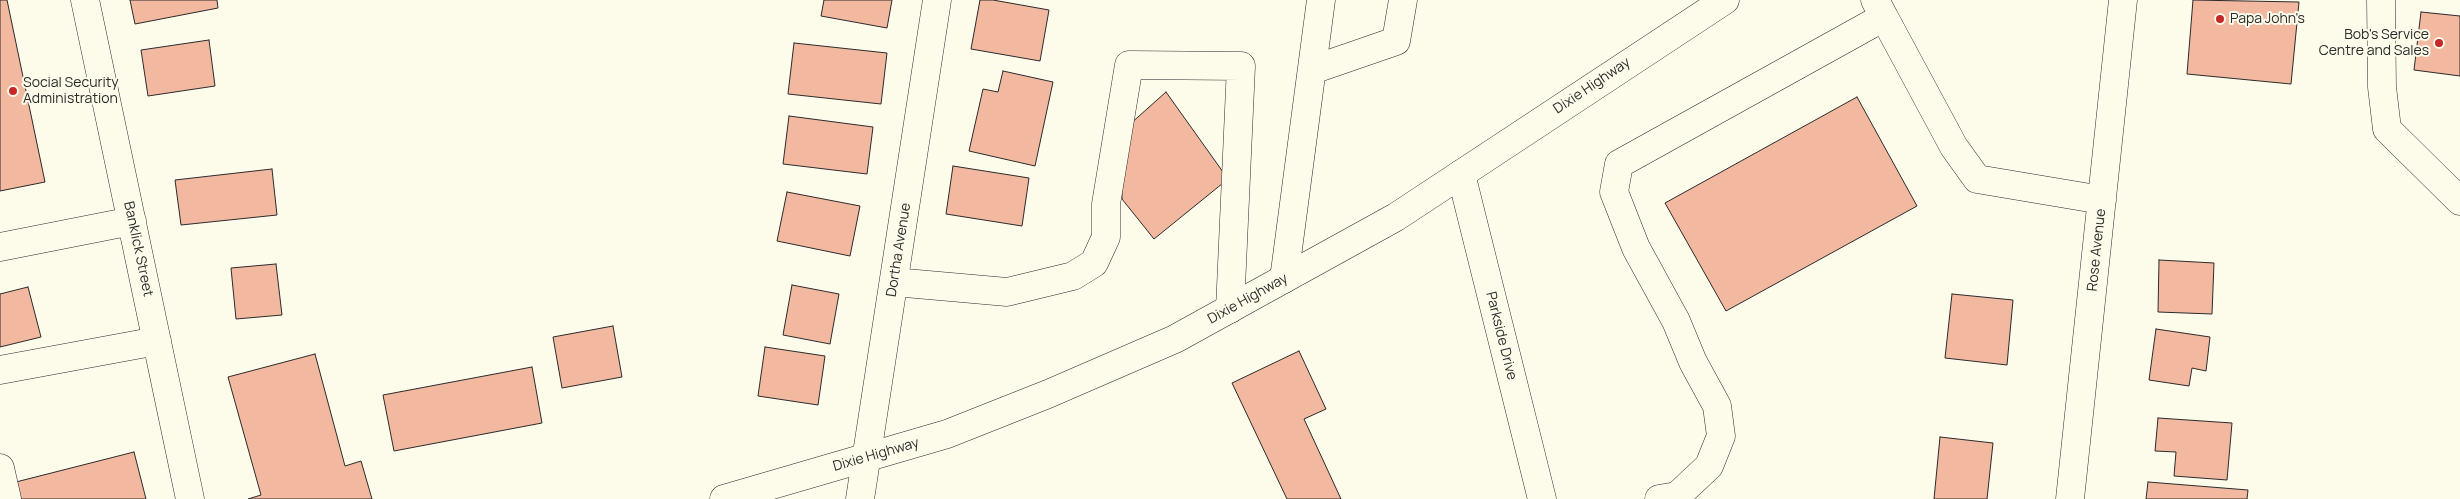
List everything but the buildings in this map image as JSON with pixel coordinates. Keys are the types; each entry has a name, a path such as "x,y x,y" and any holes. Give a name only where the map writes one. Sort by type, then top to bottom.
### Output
{"street":[{"name":"Banklick Street","path":"85,0 190,499"},
{"name":"Dortha Avenue","path":"860,499 937,0"},
{"path":"1284,279 1321,0"},
{"path":"1312,70 1396,41 1403,0"},
{"name":"Dixie Highway","path":"724,499 947,434 1048,394 1175,339 1396,216 1725,0"},
{"name":"Rose Avenue","path":"2070,499 2123,0"},
{"path":"2381,0 2382,87 2387,129 2460,201"},
{"path":"1659,499 1677,496 1709,466 1721,436 1717,406 1693,362 1676,321 1636,248 1614,192 1619,164 1880,9 1954,147 1977,179 2102,200"},
{"path":"894,282 1006,292 1073,276 1094,263 1106,236 1106,204 1129,65 1241,66 1230,309"},
{"name":"Parkside Drive","path":"1460,174 1542,499"},
{"path":"0,247 132,221"},
{"path":"0,370 157,341"},
{"path":"0,468 7,499"}],"place":[{"name":"Papa John's","path":"2220,19"},
{"name":"Bob's Service Centre and Sales","path":"2439,43"},
{"name":"Social Security Administration","path":"13,91"}]}
